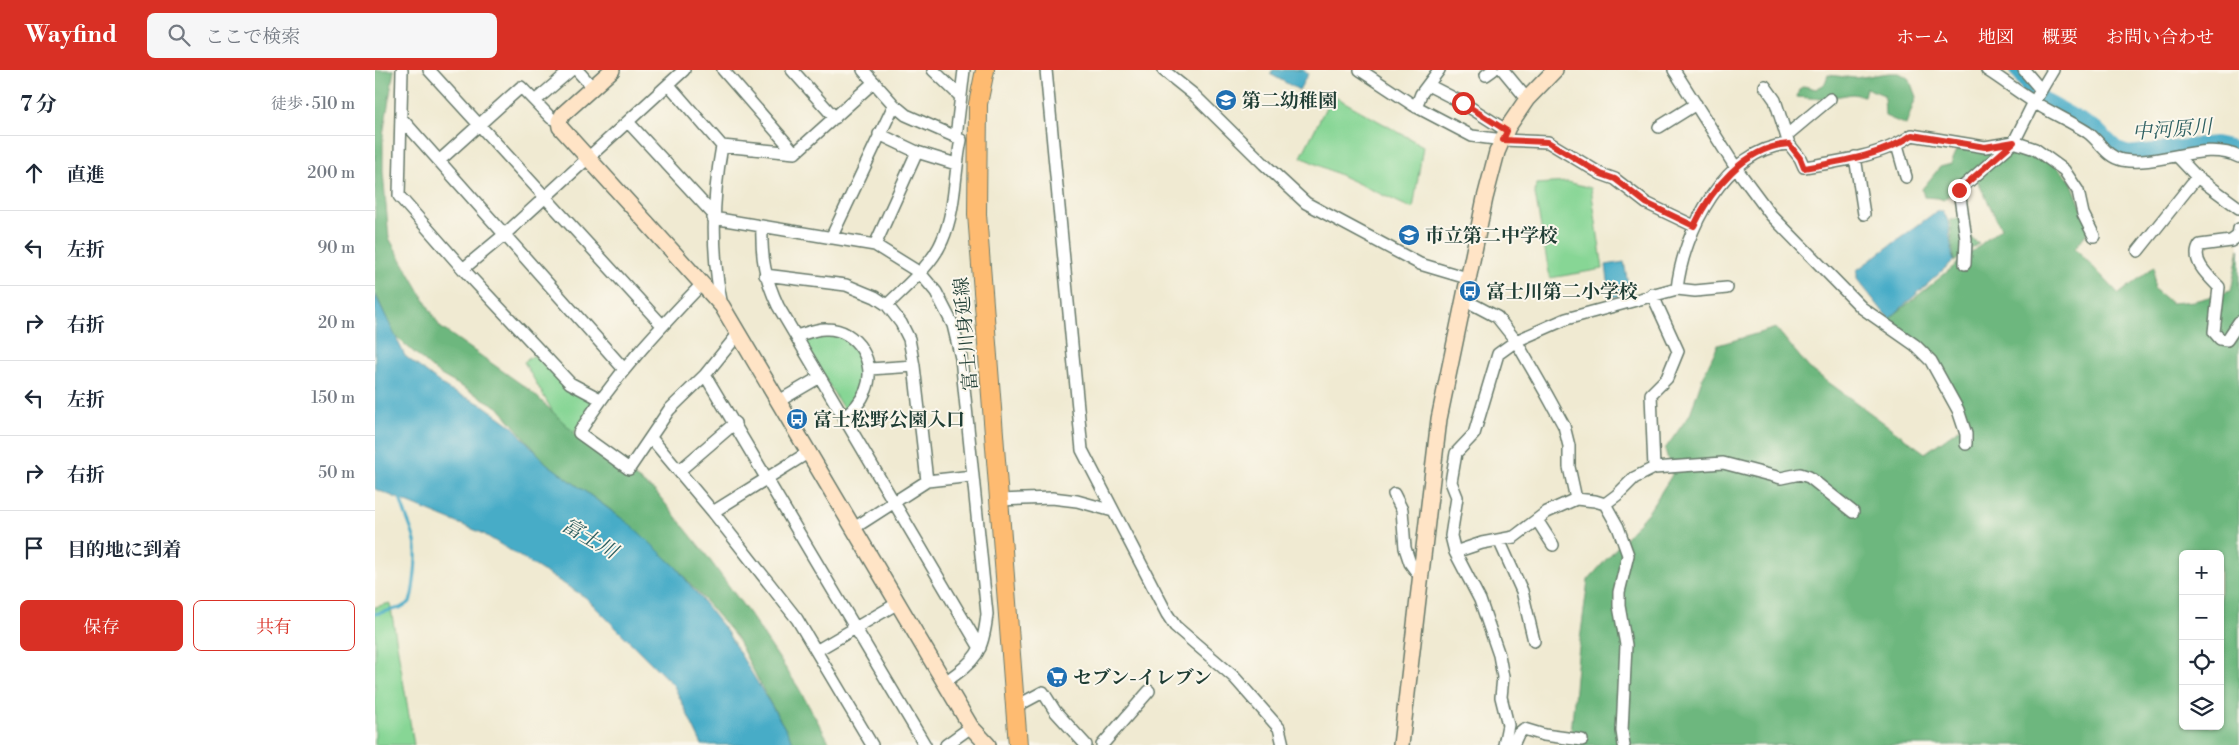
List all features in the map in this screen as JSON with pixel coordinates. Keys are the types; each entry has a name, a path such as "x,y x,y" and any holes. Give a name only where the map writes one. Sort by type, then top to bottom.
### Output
{"main road":[{"name":"富士川身延線","path":"985,70 978,104 977,214 1018,745"}],"street":[{"path":"402,70 399,196 463,269 570,383 600,399"},
{"path":"429,70 662,325"},
{"path":"535,101 571,70"},
{"path":"577,70 593,88"},
{"path":"612,70 563,114 559,121 561,128 722,306 971,727 988,745"},
{"path":"463,269 504,235 684,70"},
{"path":"723,70 795,153"},
{"path":"792,70 835,118"},
{"path":"863,70 893,105 906,115 956,137 964,70"},
{"path":"933,70 960,96"},
{"path":"1046,70 1082,450 1175,626 1234,677 1279,728 1283,745"},
{"path":"1163,70 1193,94 1263,164 1307,204 1420,264 1467,278"},
{"path":"1360,70 1416,106 1472,136 1505,136 1548,142 1601,174 1615,179 1646,203 1694,226"},
{"path":"1416,106 1439,70"},
{"path":"1503,70 1527,98"},
{"path":"1401,745 1439,419 1467,278 1491,174 1505,136 1527,98 1555,70"},
{"path":"1987,70 2034,102 2089,133 2105,151 2120,160 2143,161 2208,151 2233,154 2239,157"},
{"path":"2024,70 2041,90"},
{"path":"1965,264 1966,239 1959,190 2014,142 2053,70"},
{"path":"1677,71 1736,168 1771,215 1862,308 1915,344 1931,361 1958,410 1966,434 1966,444"},
{"path":"669,85 722,146 795,153 874,82"},
{"path":"1428,85 1463,103 1505,136"},
{"path":"1765,86 1775,100 1788,140 1804,168 1855,157 1897,145 1912,135 1985,147 2014,142 2035,149 2064,170 2078,191 2083,214 2094,236"},
{"path":"439,161 521,87 551,118 559,121"},
{"path":"1677,289 1678,276 1694,226 1703,208 1736,168 1767,147 1788,140 1830,99"},
{"path":"1659,127 1696,104"},
{"path":"831,238 893,105"},
{"path":"401,118 623,368"},
{"path":"628,122 713,216 761,227 875,245 920,273 936,292 953,325 961,358 987,614 985,637 981,648 969,665 945,682"},
{"path":"879,134 917,152 956,164"},
{"path":"887,305 920,273 942,243 951,212 956,164 961,140"},
{"path":"1897,145 1906,177"},
{"path":"722,146 716,178 713,216 716,275 722,306"},
{"path":"875,245 917,152"},
{"path":"1855,157 1863,214"},
{"path":"2178,157 2197,177 2239,208"},
{"path":"2138,251 2197,177"},
{"path":"761,227 761,249 765,275 778,306 981,648"},
{"path":"2239,229 2238,236 2231,241 2200,245 2196,251 2197,260 2219,287 2214,332 2220,339 2227,340 2239,322"},
{"path":"765,275 846,285 887,305 901,322 909,339 914,366 927,481"},
{"path":"702,284 623,368 600,399 579,433 629,468 669,410 705,374 739,333"},
{"path":"1504,745 1508,725 1501,697 1503,677 1499,655 1480,600 1455,552 1451,536 1457,497 1451,482 1456,453 1474,434 1499,354 1516,341 1566,319 1632,302 1652,294 1677,289 1695,291 1727,288"},
{"path":"1652,294 1678,351 1667,378 1651,394 1654,468"},
{"path":"1463,299 1497,317 1516,341 1564,426 1569,446 1569,467 1576,500"},
{"path":"797,336 819,329 829,329 849,335 862,348 870,369 867,389 859,404 845,418"},
{"path":"870,369 914,366"},
{"path":"705,374 925,745"},
{"path":"779,401 820,377"},
{"path":"679,471 735,423"},
{"path":"651,438 713,512 797,619 872,745"},
{"path":"713,512 809,452"},
{"path":"1605,504 1634,478 1654,468 1723,463 1781,478 1800,474 1809,477 1853,512"},
{"path":"854,528 927,481 973,476"},
{"path":"1395,494 1402,510 1405,567 1421,578"},
{"path":"1000,500 1051,498 1077,501 1113,511"},
{"path":"1455,552 1514,537 1547,512 1576,500 1595,500 1605,504 1618,527 1628,555 1619,592 1619,606 1626,644 1623,731 1625,745"},
{"path":"1537,520 1553,545"},
{"path":"1499,540 1522,591 1533,641"},
{"path":"816,650 898,603"},
{"path":"1102,745 1149,691"},
{"path":"1015,707 1043,692 1055,711 1086,745"},
{"path":"946,745 971,727"},
{"path":"1513,745 1518,734 1524,729 1544,735 1582,740"}],"green space":[{"path":"375,70 394,70 383,135 383,172 389,238 440,327 531,391 584,442 656,492 704,552 753,619 798,687 831,745 795,745 769,701 736,637 676,567 615,513 546,463 498,407 439,374 394,335 375,292"},
{"path":"1899,73 1909,78 1916,97 1906,125 1885,116 1884,95 1866,88 1864,96 1852,94 1823,99 1797,97 1799,89 1804,86 1816,89 1825,84 1828,75 1855,78"},
{"path":"1332,95 1423,146 1413,209 1301,157"},
{"path":"2011,144 2049,158 2071,181 2090,229 2075,248 2119,294 2155,266 2154,289 2171,303 2194,301 2231,291 2239,249 2239,745 1570,745 1578,655 1588,580 1649,511 1672,475 1665,449 1690,414 1703,376 1718,345 1776,328 1809,368 1925,453 1967,423 1927,356 1889,319 2001,228 1977,180"},
{"path":"2002,149 1944,200 1924,197 1922,189 1940,167 1951,164 1957,150"},
{"path":"1568,182 1591,188 1603,269 1550,278 1535,194 1536,184"},
{"path":"1962,217 1972,239 1979,243 1954,262 1950,220"},
{"path":"820,333 840,335 851,342 859,353 867,371 857,399 845,412 802,339"},
{"path":"534,355 564,386 595,401 574,433 553,412 524,362"},
{"path":"390,603 414,745 375,745 375,607"}],"water":[{"path":"1273,70 1303,70 1308,74 1299,90 1270,74"},
{"path":"1937,211 1943,211 1948,221 1953,261 1889,319 1857,279 1857,270"},
{"path":"1624,262 1630,295 1610,297 1606,265"},
{"name":"富士川","path":"375,294 405,356 449,390 483,405 512,426 546,463 632,526 676,567 727,632 795,745 702,745 674,686 585,597 482,533 375,489"}],"waterway":[{"name":"中河原川","path":"2019,70 2033,92 2044,102 2095,130 2117,151 2128,155 2215,145 2239,150"},
{"path":"375,614 400,608 410,602 415,571 416,546 400,497"}],"place":[{"name":"第二幼稚園","path":"1226,100"},
{"name":"市立第二中学校","path":"1409,235"},
{"name":"富士川第二小学校","path":"1470,291"},
{"name":"富士松野公園入口","path":"797,419"},
{"name":"セブン-イレブン","path":"1057,677"}],"route":[{"path":"1463,103 1507,131 1503,140 1548,142 1601,174 1615,179 1646,203 1694,226 1703,208 1736,168 1767,147 1789,144 1800,158 1804,168 1836,162 1901,144 1912,135 1985,147 2014,142 1959,190"}]}
